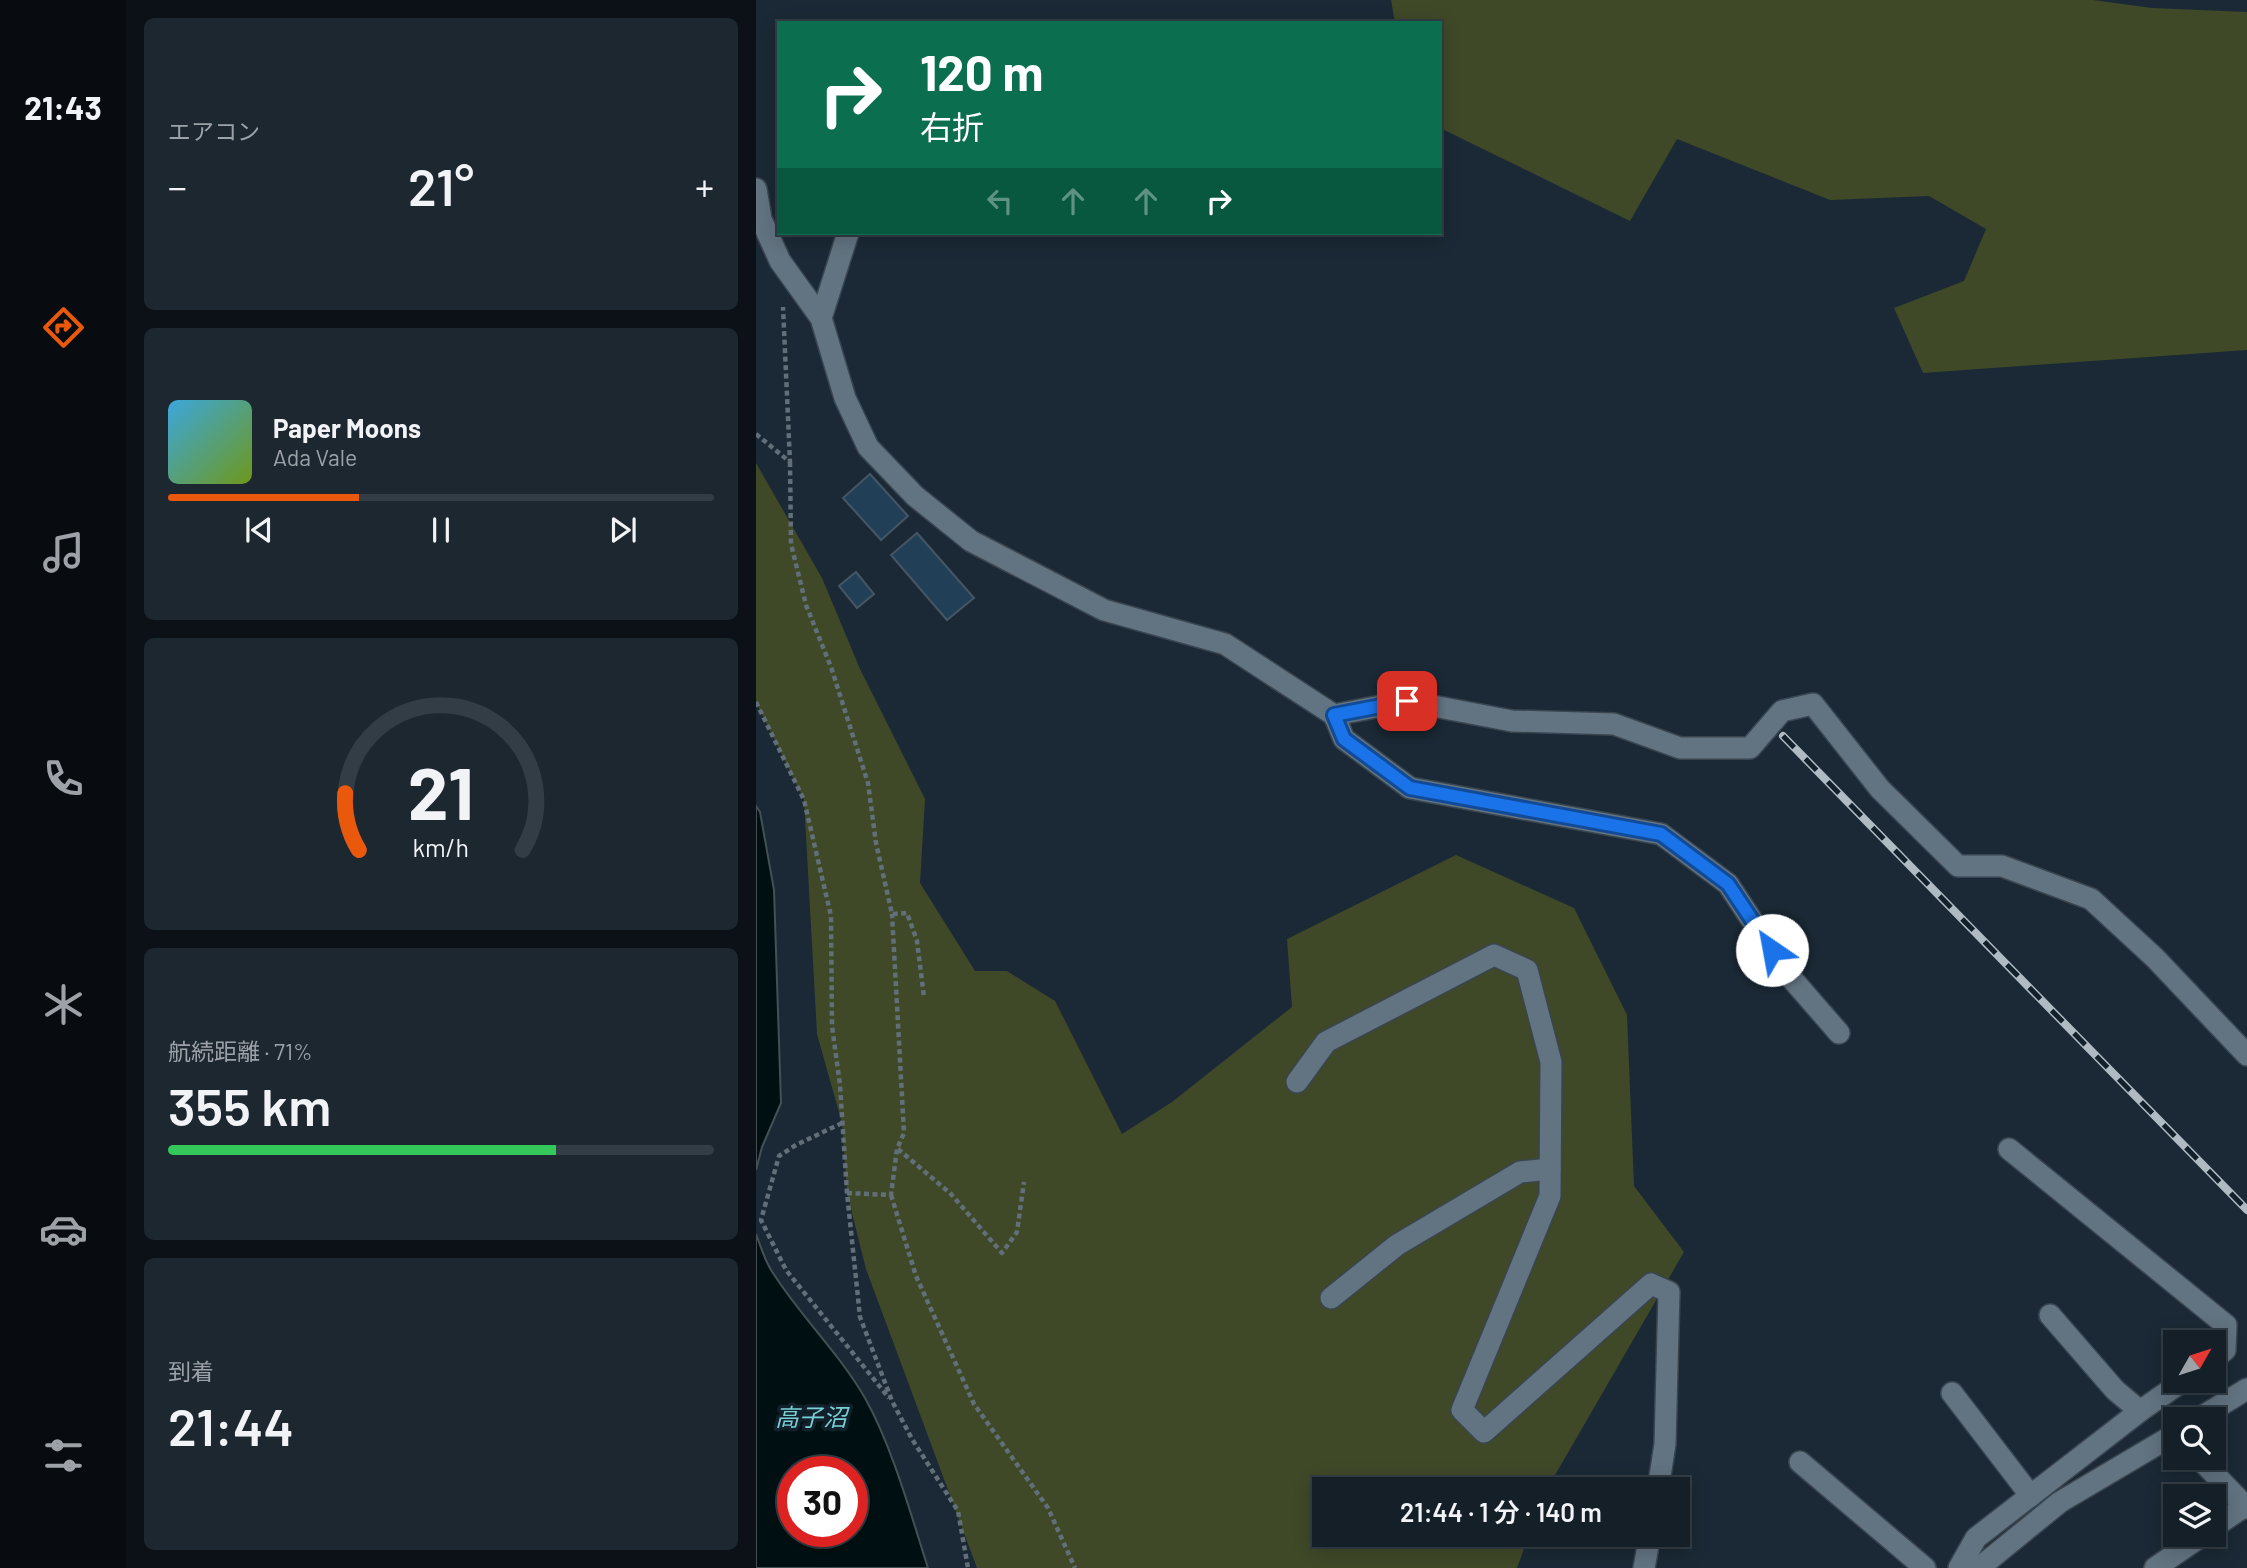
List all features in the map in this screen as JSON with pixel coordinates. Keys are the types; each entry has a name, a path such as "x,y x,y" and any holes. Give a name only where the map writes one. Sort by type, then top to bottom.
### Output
{"street":[{"path":"756,189 761,219 780,261 821,318 845,398 868,447 915,496 971,541 1104,610 1225,645 1334,715 1344,739 1410,788 1661,834 1728,884 1786,972 1839,1034"},
{"path":"821,318 847,235"},
{"path":"1334,715 1407,701 1512,721 1614,724 1680,748 1751,748 1782,710 1813,704 1880,789 1958,866 2002,866 2091,899 2155,958 2247,1055"},
{"path":"1297,1082 1326,1042 1494,955 1527,971 1551,1062 1550,1196 1462,1410 1484,1432 1651,1284 1669,1292 1665,1444 1660,1477"},
{"path":"2009,1149 2226,1325 2226,1330"},
{"path":"1331,1298 1397,1245 1442,1218 1520,1172 1550,1168"},
{"path":"2050,1315 2115,1390 2140,1411"},
{"path":"2218,1407 2247,1388"},
{"path":"1952,1393 2031,1496"},
{"path":"1959,1568 1976,1538 2166,1393"},
{"path":"1979,1568 2060,1502 2163,1441"},
{"path":"1800,1462 1924,1568"},
{"path":"2211,1470 2246,1507 2226,1520"},
{"path":"1644,1568 1648,1547"},
{"path":"2155,1568 2186,1547"}],"path":[{"path":"780,261 790,462 790,544 806,605 831,667 867,783 876,843 892,914 904,1133 897,1149 891,1195 916,1276 974,1404 1048,1508 1075,1568"},
{"path":"756,434 790,462"},
{"path":"756,702 804,800 831,916 832,1026 840,1085 847,1193 860,1317 892,1401 912,1439 958,1511 968,1568"},
{"path":"892,914 907,913 917,941 924,997"},
{"path":"842,1123 779,1156 761,1220 786,1270 892,1401"},
{"path":"897,1149 951,1194 1002,1253 1017,1232 1024,1182"},
{"path":"847,1193 891,1195"}],"green space":[{"path":"1391,0 2093,0 2152,8 2247,12 2247,350 1923,373 1894,308 1964,281 1986,229 1929,196 1830,200 1677,139 1630,221 1442,129 1442,21 1395,21"},
{"path":"756,463 822,578 860,669 925,799 920,883 975,971 1007,971 1055,1001 1122,1134 1172,1102 1292,1007 1287,939 1456,855 1574,908 1627,1015 1634,1186 1684,1252 1554,1477 1312,1477 1312,1547 1525,1547 1517,1568 977,1568 866,1269 847,1193 842,1123 817,1034 804,800 756,702"}],"water":[{"path":"756,806 760,812 774,890 781,1103 762,1147 756,1170"},
{"name":"高子沼","path":"756,1234 770,1269 844,1366 875,1417 900,1481 928,1568 756,1568"}],"building":[{"path":"870,474 908,516 881,540 843,498"},
{"path":"917,533 974,598 947,620 891,555"},
{"path":"856,572 874,594 857,608 839,586"}],"railway":[{"path":"1783,736 2247,1210"}],"route":[{"path":"1407,701 1334,715 1344,739 1410,788 1661,834 1728,884 1772,950"}]}
